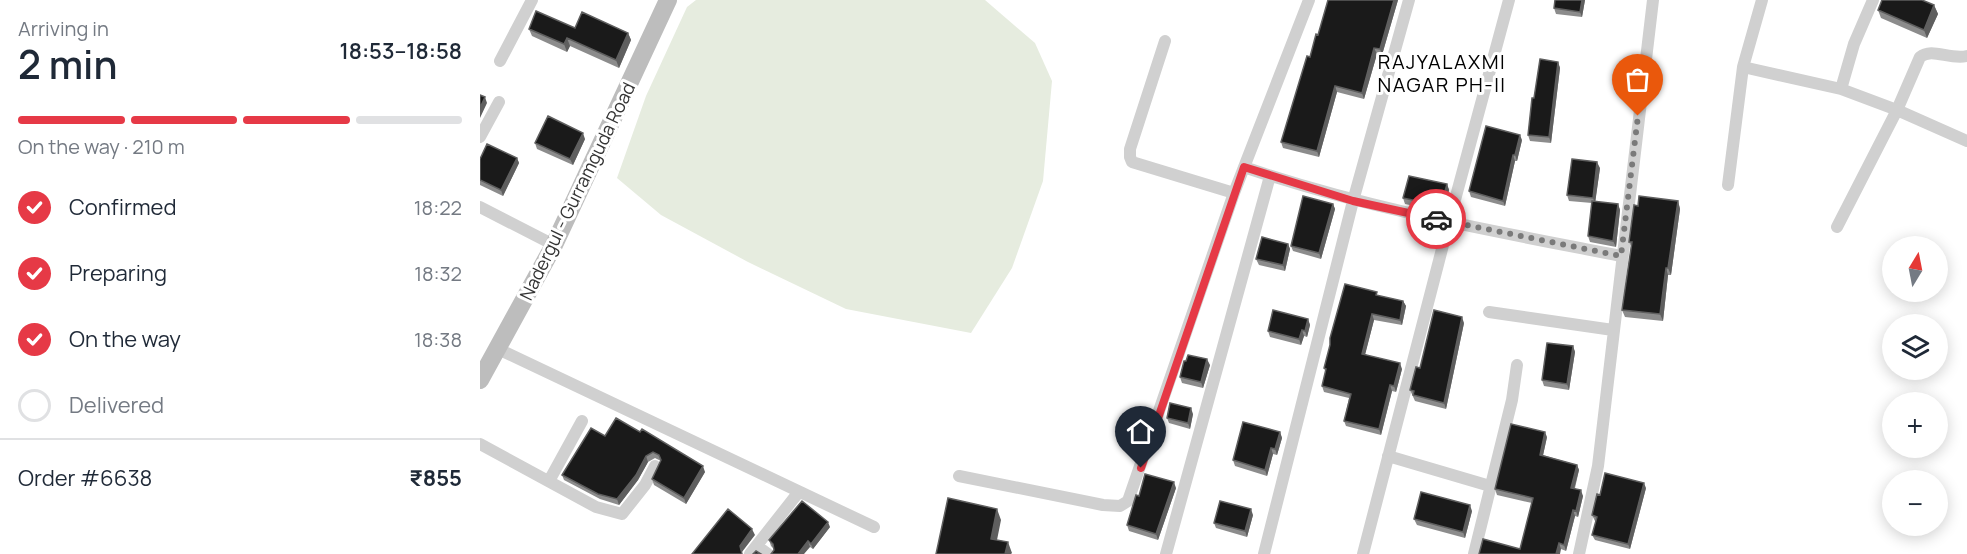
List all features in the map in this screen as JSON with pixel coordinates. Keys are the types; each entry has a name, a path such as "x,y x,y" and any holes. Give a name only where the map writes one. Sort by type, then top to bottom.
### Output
{"main road":[{"name":"Nadergul - Gurramguda Road","path":"480,380 554,245 668,0"}],"street":[{"path":"500,61 532,0"},
{"path":"959,476 1103,505 1120,506 1128,501 1234,192 1308,0"},
{"path":"1264,554 1353,201 1409,0"},
{"path":"1363,554 1509,0"},
{"path":"1579,554 1598,466 1653,0"},
{"path":"1728,185 1743,67 1762,0"},
{"path":"1841,89 1854,44 1873,0"},
{"path":"1165,42 1130,149 1132,162 1234,192"},
{"path":"1837,227 1897,110 1915,65 1924,53 1933,52 1957,58 1967,56"},
{"path":"1743,67 1841,89 1897,110 1967,141"},
{"path":"480,137 499,102"},
{"path":"1244,167 1353,201 1621,256"},
{"path":"1166,554 1270,176"},
{"path":"480,207 554,245"},
{"path":"1490,312 1613,330"},
{"path":"498,349 874,527"},
{"path":"1474,554 1512,400 1517,365"},
{"path":"549,481 582,421"},
{"path":"480,444 596,507 622,514 645,485 655,466"},
{"path":"1388,456 1490,486"},
{"path":"768,554 754,550 798,493"}],"shaded area":[{"path":"696,0 985,0 1035,43 1052,81 1043,181 1012,268 971,333 846,309 748,262 661,215 617,178 646,96 687,7"}],"building":[{"path":"1328,0 1394,0 1380,49 1374,48 1362,93 1335,86 1317,151 1281,142 1307,56 1310,57"},
{"path":"1555,0 1582,0 1580,12 1554,8"},
{"path":"1882,0 1922,0 1934,5 1924,30 1878,10"},
{"path":"536,11 575,28 582,12 628,33 616,60 567,38 564,44 529,29"},
{"path":"1540,59 1558,62 1549,137 1528,135 1532,98 1534,98"},
{"path":"480,95 485,97 480,108"},
{"path":"548,116 583,133 570,159 535,143"},
{"path":"1486,126 1520,135 1503,201 1469,191"},
{"path":"487,144 517,158 501,190 480,180 480,159"},
{"path":"1572,159 1597,162 1593,198 1567,195"},
{"path":"1409,176 1447,184 1441,206 1403,198"},
{"path":"1303,196 1333,204 1319,253 1291,246"},
{"path":"1639,196 1678,201 1660,314 1622,310 1632,242 1629,242 1634,205 1638,206"},
{"path":"1592,201 1618,204 1613,241 1588,236"},
{"path":"1262,237 1288,244 1283,265 1256,259"},
{"path":"1345,284 1377,292 1376,295 1403,301 1400,320 1372,314 1362,354 1400,363 1394,386 1390,385 1379,429 1344,421 1351,394 1322,386 1330,338"},
{"path":"1273,310 1308,319 1305,331 1302,330 1299,339 1268,331"},
{"path":"1434,310 1462,317 1444,403 1413,395 1414,391 1410,390 1416,367 1420,368"},
{"path":"1547,343 1573,346 1567,384 1542,380"},
{"path":"1188,355 1207,359 1201,382 1180,377"},
{"path":"1170,403 1191,408 1188,423 1167,418"},
{"path":"616,418 640,432 642,429 703,466 684,498 652,479 661,460 659,455 653,452 646,456 636,475 617,499 598,494 562,475 591,428 605,436"},
{"path":"1243,422 1280,432 1275,449 1271,448 1265,470 1233,460"},
{"path":"1511,424 1545,432 1540,455 1577,465 1571,488 1581,490 1564,545 1559,543 1556,554 1479,554 1483,539 1520,549 1533,498 1495,489"},
{"path":"1605,473 1644,483 1628,544 1592,535 1597,517 1592,515"},
{"path":"1145,474 1174,482 1156,534 1127,525"},
{"path":"1421,492 1470,505 1463,532 1414,519"},
{"path":"948,498 997,509 991,539 1008,542 1005,554 936,554"},
{"path":"802,501 828,522 811,544 808,541 798,554 771,554 774,550 769,540"},
{"path":"1220,501 1251,509 1245,531 1214,523"},
{"path":"728,509 752,529 740,546 742,554 692,554"}],"way so far":[{"path":"1436,219 1621,256 1638,116"}],"district":[{"name":"RAJYALAXMI NAGAR PH-II","path":"1442,72"}],"route":[{"path":"1141,468 1244,167 1353,201 1436,219"}]}
